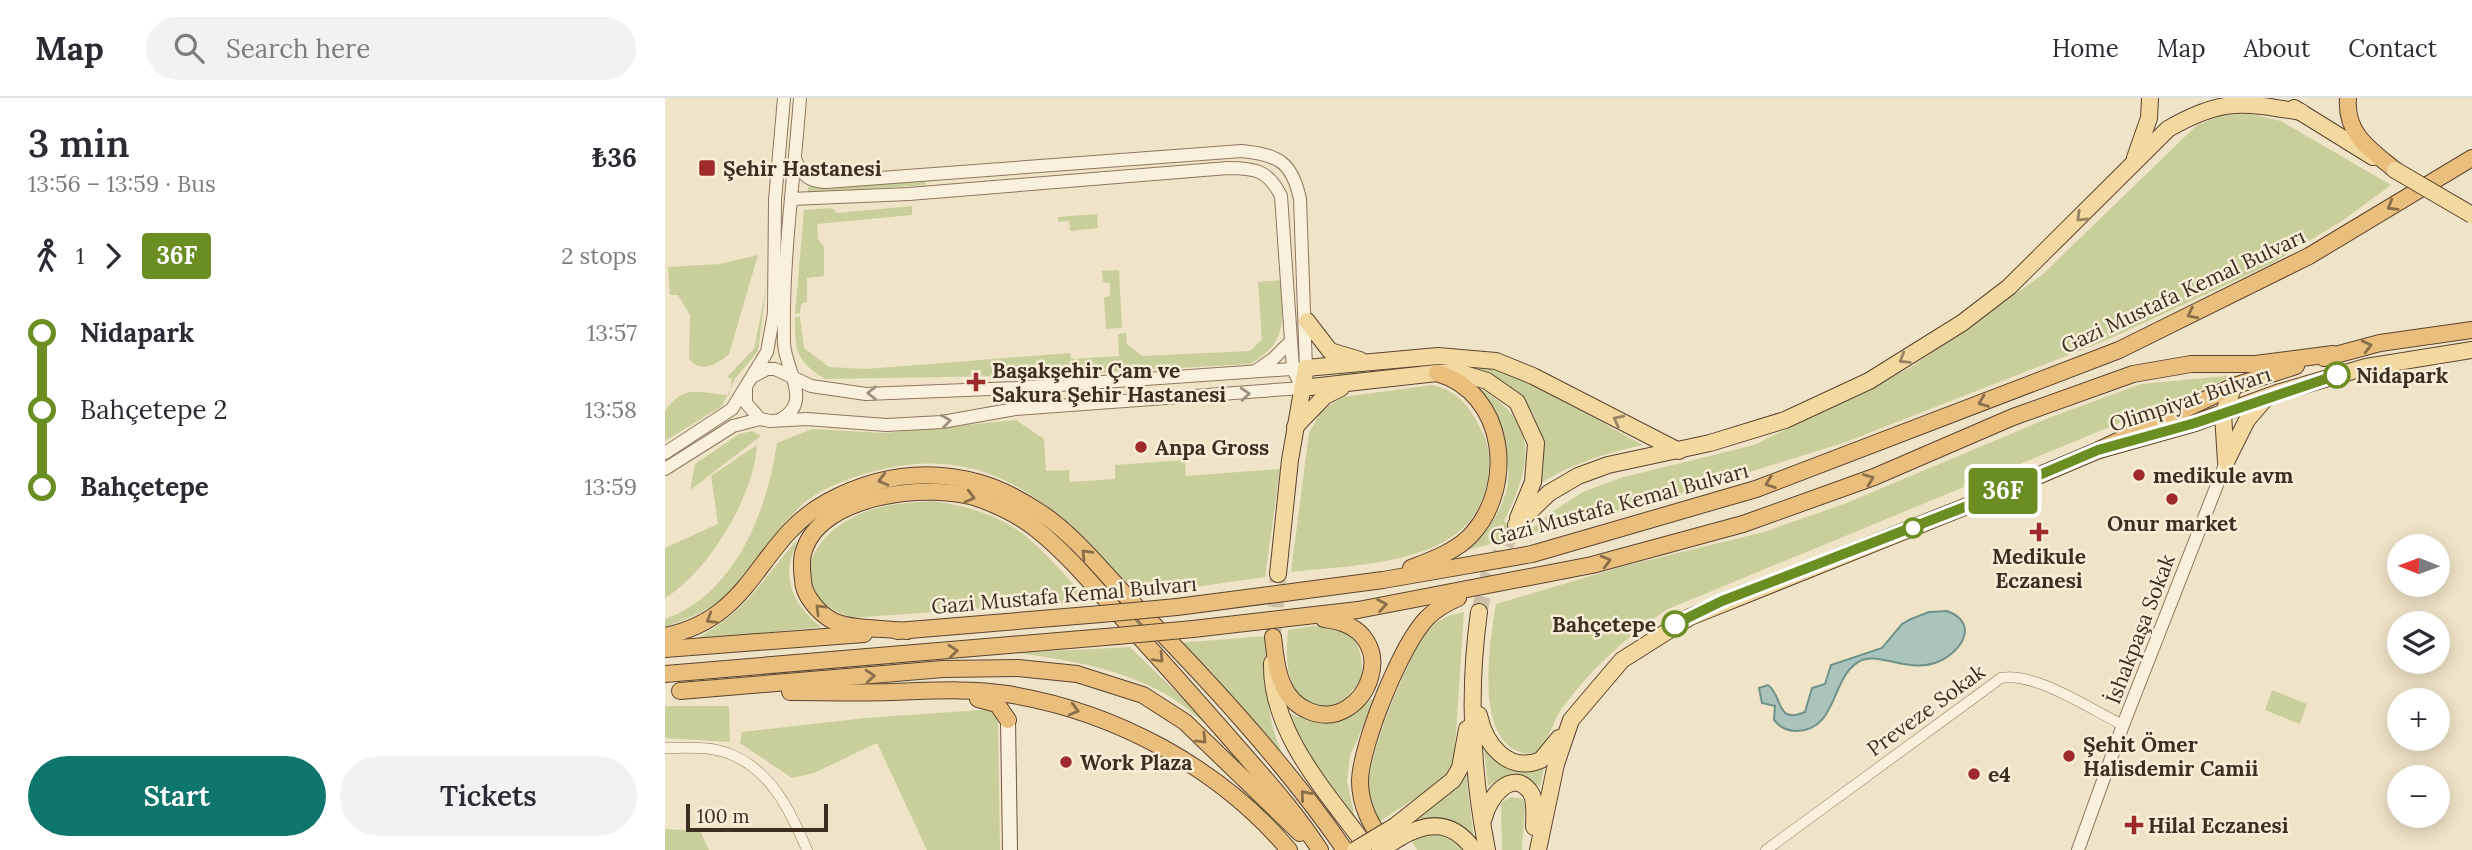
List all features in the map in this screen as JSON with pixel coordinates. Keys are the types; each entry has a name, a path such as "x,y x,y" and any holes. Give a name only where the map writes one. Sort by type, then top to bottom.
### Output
{"highway":[{"path":"2348,98 2350,125 2358,139 2395,170"},
{"name":"Gazi Mustafa Kemal Bulvarı","path":"665,649 1177,607 1383,580 1532,554 1756,489 2106,355 2309,256 2472,158"},
{"path":"2098,450 2234,386 2333,355 2391,341 2472,330"},
{"path":"665,674 1193,629 1270,629 1592,565 1743,524 1874,477 2013,416 2133,374 2191,364 2255,364 2333,355"},
{"path":"1383,580 1458,546 1482,520 1499,483 1500,460 1490,419 1466,387 1437,373"},
{"path":"665,636 698,626 734,603 773,549 804,516 828,501 871,483 909,474 981,483 1014,496 1043,514 1078,546 1189,661 1317,809 1345,850"},
{"path":"907,631 847,625 833,621 818,609 803,587 804,552 814,534 831,519 864,501 895,493 927,490 959,494 1007,511 1036,528 1174,673 1301,821 1319,850"},
{"path":"1388,850 1371,824 1363,804 1360,782 1364,750 1374,721 1410,642 1425,620 1441,606 1482,587"},
{"path":"1325,619 1346,622 1364,634 1372,653 1371,677 1363,693 1347,710 1337,714 1314,713 1302,708 1289,697 1281,683 1270,629 1325,619"},
{"path":"673,692 943,669 1019,668 1077,674 1143,695 1185,722 1319,850"},
{"path":"673,692 975,691 1034,699 1087,714 1123,728 1185,760 1255,815 1289,850"},
{"path":"885,692 990,701 1003,709 1008,720 1019,706 1034,699"}],"main road":[{"path":"2130,169 2144,139 2150,98"},
{"path":"2277,98 2472,215"},
{"path":"1302,388 1344,386 1437,373 1461,373 1487,381 1517,402 1527,418 1536,443 1534,482 1515,525 1549,493 1578,476 1608,465 1679,451 1785,420 1881,374 1962,323 2009,287 2168,129 2199,110 2246,103 2301,112"},
{"path":"1307,321 1330,351 1369,362"},
{"name":"Olimpiyat Bulvarı","path":"1474,689 1480,721 1496,752 1513,762 1541,760 1622,660 1660,633 1722,601 1949,513 2098,450 2195,423 2366,366 2472,350"},
{"path":"1278,574 1302,388 1300,369 1438,356 1496,361 1533,376 1679,451"},
{"path":"1295,427 1325,396 1344,386"},
{"path":"2226,462 2223,414 2234,386"},
{"path":"2226,462 2247,420 2267,397"},
{"path":"2195,423 2218,435 2226,462"},
{"path":"1479,612 1474,689 1474,759 1487,850"},
{"path":"1270,629 1276,704 1286,728 1316,776 1369,850"},
{"path":"1380,850 1460,768 1474,689"},
{"path":"1008,720 1010,850"},
{"path":"1537,850 1551,782 1571,720"},
{"path":"1482,827 1486,806 1498,789 1508,785 1522,785 1530,792 1534,801 1537,850"},
{"path":"1355,850 1398,831 1429,825 1448,826 1464,837 1474,850"}],"street":[{"path":"665,453 732,409 767,352 774,313 778,173 784,98"},
{"path":"780,420 792,411 797,397 790,377 784,343 791,199 800,98"},
{"path":"795,159 811,181 826,183 1242,151 1273,156 1296,176 1300,199 1307,321 1300,369"},
{"path":"1185,156 1188,172"},
{"path":"791,199 909,194 1248,168 1273,179 1281,196 1291,341 1300,369"},
{"path":"778,173 791,199"},
{"path":"1255,371 1273,359 1291,341"},
{"path":"760,419 746,402 749,382 758,372 775,369 811,386 866,394 1016,388 1300,369"},
{"path":"665,469 733,426 760,419 807,418 886,425 942,422 1027,408 1302,388"},
{"name":"İshakpaşa Sokak","path":"2078,850 2123,725 2226,462"},
{"name":"Preveze Sokak","path":"1766,850 2001,678 2015,676 2031,680 2123,725"},
{"path":"665,748 729,754 748,764 776,788 807,850"}],"green space":[{"path":"2250,114 2281,121 2391,185 2342,221 2271,264 2107,340 1846,442 1660,500 1464,551 1484,532 1498,513 1506,493 1508,472 1500,430 1475,386 1496,399 1511,413 1520,428 1525,444 1525,462 1514,500 1504,521 1524,535 1549,514 1583,492 1620,478 1754,445 1910,368 2042,275 2197,125 2223,115"},
{"path":"925,180 926,185 808,193 808,187"},
{"path":"912,206 912,215 817,224 818,239 824,247 824,276 807,278 807,302 801,304 800,313 795,314 804,210 832,208 837,213"},
{"path":"1097,214 1098,228 1070,231 1069,221 1058,222 1058,217"},
{"path":"758,255 729,354 709,366 698,366 689,358 690,315 678,295 670,295 668,267 720,264"},
{"path":"1119,270 1122,328 1106,329 1104,297 1110,296 1110,283 1103,282 1102,271"},
{"path":"1282,280 1281,329 1271,347 1250,364 1060,375 825,379 802,360 795,338 795,317 800,317 804,348 829,367 866,369 1070,353 1071,359 1119,356 1118,334 1126,333 1127,344 1142,356 1250,351 1262,339 1258,282"},
{"path":"767,283 758,351 730,389 732,379 727,377 754,349"},
{"path":"1444,361 1496,370 1522,380 1572,404 1643,445 1591,460 1541,483 1543,461 1537,423 1518,394 1503,383 1464,367 1339,379 1338,373"},
{"path":"2236,375 1668,609 1625,641 1586,679 1563,707 1543,745 1536,752 1520,752 1506,743 1496,728 1491,708 1489,663 1496,604 1624,566 1764,532 1844,504 2051,417 2141,384"},
{"path":"1432,385 1450,391 1463,402 1474,416 1486,440 1489,455 1488,477 1474,516 1455,535 1431,548 1404,557 1345,567 1291,572 1309,433 1322,410 1343,397"},
{"path":"693,392 727,395 722,406 665,441 665,411 679,396"},
{"path":"1016,420 1044,439 1046,471 1069,470 1070,482 1115,479 1115,465 1185,460 1186,476 1280,469 1265,577 1139,595 1084,539 1027,493 997,477 963,466 925,464 874,471 826,489 809,499 786,521 748,572 726,596 705,610 665,627 665,619 689,607 711,591 729,571 743,548 765,496 777,443 812,429 884,433"},
{"path":"752,431 761,436 690,490 695,464 739,434"},
{"path":"757,445 748,486 726,531 697,570 665,598 665,548 718,524 711,476"},
{"path":"931,501 960,506 1004,522 1037,546 1089,601 851,618 830,607 816,594 810,579 810,564 816,549 828,535 843,523 870,510 896,504"},
{"path":"796,541 790,563 790,583 801,607 821,627 693,640 726,620 739,608"},
{"path":"1464,612 1454,764 1442,781 1377,823 1368,797 1368,782 1390,709 1422,639 1431,627 1446,617"},
{"path":"1326,624 1351,637 1361,657 1362,679 1340,705 1323,706 1309,702 1293,685 1289,673 1288,630"},
{"path":"1266,636 1269,711 1282,753 1177,643"},
{"path":"1130,647 1223,738 1181,704 1144,683 1102,669 1017,653"},
{"path":"2272,690 2307,704 2300,724 2265,710"},
{"path":"1376,696 1350,756 1347,781 1355,819 1317,769 1289,713 1315,721 1335,721 1354,712"},
{"path":"665,706 729,706 730,742 665,738"},
{"path":"994,710 998,716 1000,850 927,850 877,743 814,773 792,778 740,743 742,732 866,718"},
{"path":"1484,750 1512,768 1528,771 1544,768 1540,787 1527,779 1514,776 1488,786"},
{"path":"1466,773 1474,840 1441,820 1414,818 1456,789"},
{"path":"1511,797 1523,799 1525,805 1522,850 1502,850 1501,803"},
{"path":"665,829 700,831 709,850 665,850"},
{"path":"1424,832 1456,839 1466,850 1417,850 1411,840"}],"water":[{"path":"1947,611 1958,617 1965,631 1959,646 1952,653 1935,663 1925,665 1869,658 1862,660 1844,677 1828,712 1811,728 1797,731 1784,729 1774,720 1775,706 1762,703 1759,688 1768,685 1784,712 1795,715 1805,712 1812,688 1825,684 1831,665 1882,648 1902,624 1911,619 1929,612"}],"tunnel":[{"path":"1479,612 1488,577 1516,525"},
{"path":"1274,631 1278,574"}],"bus line":[{"name":"36F","path":"1675,624 1722,601 1962,508 2098,450 2195,423 2277,393 2337,375"}],"place":[{"name":"Şehir Hastanesi","path":"707,168"},
{"name":"Nidapark","path":"2337,375"},
{"name":"Başakşehir Çam ve Sakura Şehir Hastanesi","path":"976,382"},
{"name":"Anpa Gross","path":"1141,447"},
{"name":"medikule avm","path":"2139,475"},
{"name":"Onur market","path":"2172,499"},
{"name":"Medikule Eczanesi","path":"2039,532"},
{"name":"Bahçetepe","path":"1675,624"},
{"name":"Şehit Ömer Halisdemir Camii","path":"2069,756"},
{"name":"Work Plaza","path":"1066,762"},
{"name":"e4","path":"1974,774"},
{"name":"Hilal Eczanesi","path":"2134,825"}]}
